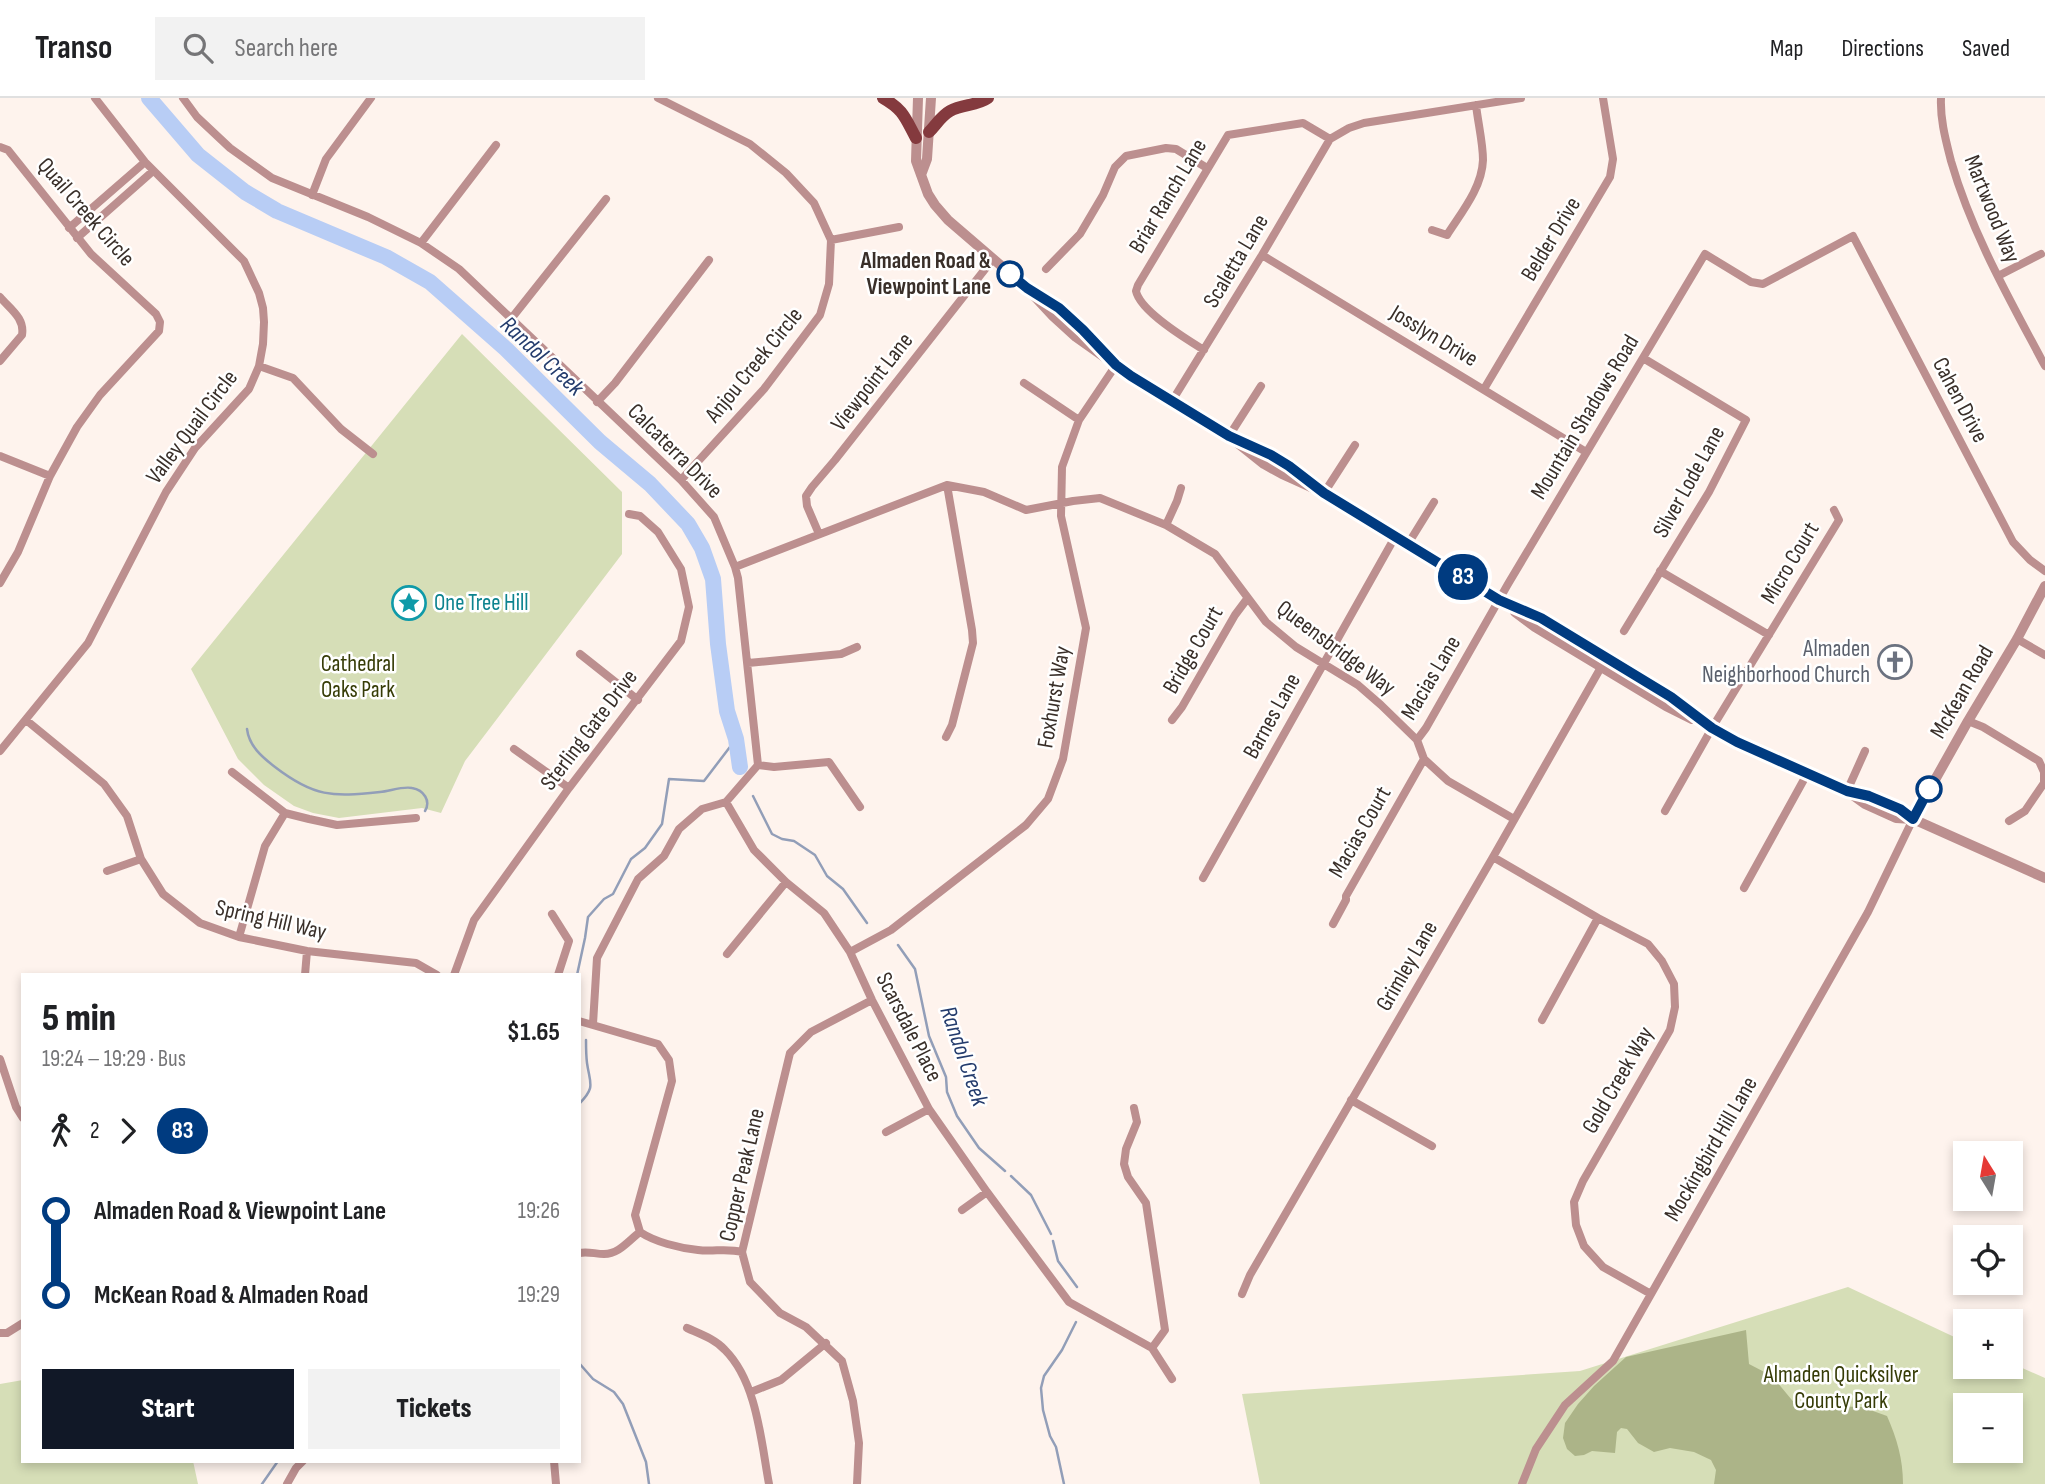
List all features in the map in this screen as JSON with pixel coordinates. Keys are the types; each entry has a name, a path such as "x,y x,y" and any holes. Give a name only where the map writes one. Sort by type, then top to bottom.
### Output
{"main road":[{"path":"883,98 901,109 910,123 923,135 951,110 988,98"}],"street":[{"name":"Valley Quail Circle","path":"0,751 88,643 166,492 195,448 250,389 258,366 264,322 259,293 244,261 145,162 95,98"},
{"name":"Calcaterra Drive","path":"183,98 197,117 230,148 272,178 368,217 421,243 459,269 681,480 714,517 735,566 741,598 758,765"},
{"path":"312,195 326,159 371,98"},
{"name":"Anjou Creek Circle","path":"658,98 750,144 786,173 814,203 831,240 829,284 820,315 764,389 681,480"},
{"path":"918,98 927,159 921,174 935,205 948,220 1027,288 1053,317 1131,376 1229,436 1289,466 1324,493 1499,600 1535,627 1603,663 1666,706 1737,742 1847,791 1865,804 1896,818 1913,819 2045,878"},
{"path":"923,135 931,98"},
{"path":"1330,139 1364,123 1521,98"},
{"name":"Belder Drive","path":"1485,389 1610,177 1613,159 1603,98"},
{"name":"Martwood Way","path":"1941,98 1942,122 1954,171 1970,215 2045,366"},
{"path":"1432,230 1447,235 1480,176 1483,160 1476,105"},
{"name":"Briar Ranch Lane","path":"1204,350 1141,303 1136,291 1207,168 1228,135 1303,123 1330,139"},
{"name":"Scaletta Lane","path":"1172,401 1330,139"},
{"path":"421,243 496,145"},
{"name":"Quail Creek Circle","path":"0,147 8,150 76,238 156,314 160,322 159,331 100,395 85,416 50,476 27,533 0,583"},
{"path":"1046,269 1080,234 1103,195 1115,167 1126,156 1166,148 1176,149 1207,168"},
{"path":"69,228 145,162"},
{"path":"76,238 153,170"},
{"path":"511,319 606,199"},
{"path":"831,240 899,227"},
{"name":"Mountain Shadows Road","path":"1499,600 1705,254 1751,282 1763,284 1853,236"},
{"name":"Cahen Drive","path":"1853,236 2013,542 2045,571"},
{"path":"1998,276 2041,254"},
{"name":"Josslyn Drive","path":"1262,255 1586,452"},
{"name":"Viewpoint Lane","path":"819,534 807,506 806,496 812,486 993,259"},
{"path":"597,402 615,383 709,260"},
{"path":"0,297 20,318 23,330 22,335 0,361"},
{"name":"Silver Lode Lane","path":"1624,631 1709,492 1746,419 1643,358"},
{"name":"Foxhurst Way","path":"849,952 891,930 1026,825 1048,799 1063,759 1086,628 1061,516 1062,467 1079,420 1116,365"},
{"path":"258,366 293,378 341,429 373,454"},
{"path":"1024,383 1079,420"},
{"path":"1229,436 1261,386"},
{"path":"1324,493 1355,444"},
{"path":"0,456 50,476"},
{"path":"735,566 947,485 973,643 952,724 946,737"},
{"name":"Queensbridge Way","path":"947,485 984,492 1026,510 1100,498 1166,526 1215,554 1266,622 1296,648 1358,685 1417,740 1424,759 1448,781 1514,819"},
{"path":"1166,526 1181,488"},
{"path":"1408,544 1434,502"},
{"name":"Micro Court","path":"1769,635 1839,520 1835,510"},
{"name":"Sterling Gate Drive","path":"455,973 474,920 569,788 681,641 688,607 681,569 658,532 640,516 629,514"},
{"name":"Barnes Lane","path":"1203,878 1395,537"},
{"path":"1661,571 1769,635 1665,811"},
{"name":"McKean Road","path":"1913,819 2045,586"},
{"name":"Bridge Court","path":"1172,720 1247,598"},
{"name":"Macias Lane","path":"1417,740 1499,600"},
{"path":"2017,639 2045,655"},
{"path":"748,663 841,654 857,647"},
{"path":"580,654 638,700"},
{"name":"Grimley Lane","path":"1242,1294 1250,1275 1493,858 1603,663"},
{"name":"Spring Hill Way","path":"26,720 104,784 127,816 141,859 163,894 200,923 239,937 307,951 415,963 433,973"},
{"path":"1968,721 1983,727 2039,761 2044,772 2044,783 2025,811 2008,821"},
{"path":"514,749 569,788"},
{"path":"1847,791 1865,751"},
{"name":"Macias Court","path":"1333,924 1346,895 1424,759"},
{"path":"593,1024 597,958 638,879 664,856 679,829 702,809 726,802 758,765 774,767 829,762 860,807"},
{"path":"232,772 285,813 337,825 416,818"},
{"path":"1744,888 1807,774"},
{"name":"Scarsdale Place","path":"726,802 754,850 786,882 824,913 849,952 929,1109 1069,1302 1152,1348"},
{"path":"239,937 265,846 285,813"},
{"name":"Mockingbird Hill Lane","path":"1522,1484 1536,1449 1566,1405 1613,1360 1868,912 1913,819"},
{"name":"Gold Creek Way","path":"1493,858 1648,944 1662,961 1674,984 1675,1007 1670,1030 1583,1181 1574,1202 1576,1225 1584,1246 1603,1267 1651,1294"},
{"path":"107,871 141,859"},
{"path":"727,954 786,882"},
{"path":"552,914 569,941 559,973"},
{"path":"1542,1020 1598,918"},
{"path":"305,973 307,951"},
{"name":"Copper Peak Lane","path":"857,1484 859,1443 853,1401 842,1361 806,1327 780,1313 750,1282 742,1252 790,1053 811,1032 872,1000"},
{"path":"581,1021 658,1044 669,1060 672,1081 635,1215 640,1232 649,1238 699,1251 731,1249 742,1252"},
{"path":"0,1059 21,1115"},
{"path":"1351,1100 1432,1146"},
{"path":"1134,1108 1137,1122 1126,1149 1124,1164 1128,1177 1146,1203 1165,1330 1152,1348 1172,1379"},
{"path":"886,1132 929,1109"},
{"path":"962,1210 987,1192"},
{"path":"581,1252 615,1252 640,1232"},
{"path":"0,1333 7,1333 21,1325"},
{"path":"687,1328 711,1338 726,1350 751,1392 769,1484"},
{"path":"751,1392 781,1380 825,1343"},
{"path":"287,1484 301,1463"},
{"path":"554,1463 556,1484"}],"green space":[{"name":"Cathedral Oaks Park","path":"462,334 622,492 622,554 465,761 441,813 422,808 339,818 313,813 294,806 264,785 238,759 191,669"},
{"name":"Almaden Quicksilver County Park","path":"1848,1287 1953,1336 1953,1379 2023,1379 2023,1368 2045,1378 2045,1484 1260,1484 1242,1394 1580,1371"},
{"path":"1746,1330 1749,1364 1772,1376 1796,1405 1862,1407 1887,1416 1899,1449 1903,1484 1714,1484 1716,1470 1711,1460 1694,1452 1670,1448 1654,1452 1638,1443 1627,1429 1621,1428 1617,1432 1615,1453 1592,1451 1575,1456 1567,1449 1563,1438 1565,1423 1594,1386 1626,1357"},
{"path":"21,1380 21,1463 193,1463 198,1484 0,1484 0,1384"}],"waterway":[{"name":"Randol Creek","path":"149,98 198,155 245,192 277,211 386,257 430,282 506,349 600,442 650,484 688,524 702,548 713,579 727,711 736,739 740,767"},
{"path":"247,729 250,741 261,755 301,784 324,793 336,794 363,794 412,788 425,796 425,811"},
{"path":"577,973 588,917 604,899 613,894 631,859 645,848 662,824 669,779 704,781 736,739"},
{"name":"Randol Creek","path":"753,796 772,834 794,841 815,855 827,876 843,889 867,923"},
{"name":"Randol Creek","path":"898,945 915,969 929,1036 946,1077 947,1092 957,1116 979,1148 1005,1171"},
{"path":"581,1102 590,1089 586,1040"},
{"name":"Randol Creek","path":"1011,1176 1031,1195 1051,1234"},
{"name":"Randol Creek","path":"1053,1241 1058,1261 1077,1287"},
{"name":"Randol Creek","path":"1064,1484 1056,1447 1043,1410 1041,1388 1044,1376 1062,1350 1076,1322"},
{"path":"581,1365 593,1379 614,1392 623,1404 646,1462 649,1484"},
{"path":"262,1484 277,1463"}],"bus line":[{"name":"83","path":"1010,274 1059,308 1116,365 1131,376 1229,436 1271,455 1324,493 1499,600 1541,618 1671,697 1712,728 1737,742 1847,791 1869,796 1900,809 1913,819 1929,789"}],"place":[{"name":"Almaden Road & Viewpoint Lane","path":"1010,274"},
{"name":"One Tree Hill","path":"409,603"},
{"name":"Almaden Neighborhood Church","path":"1895,662"}]}
